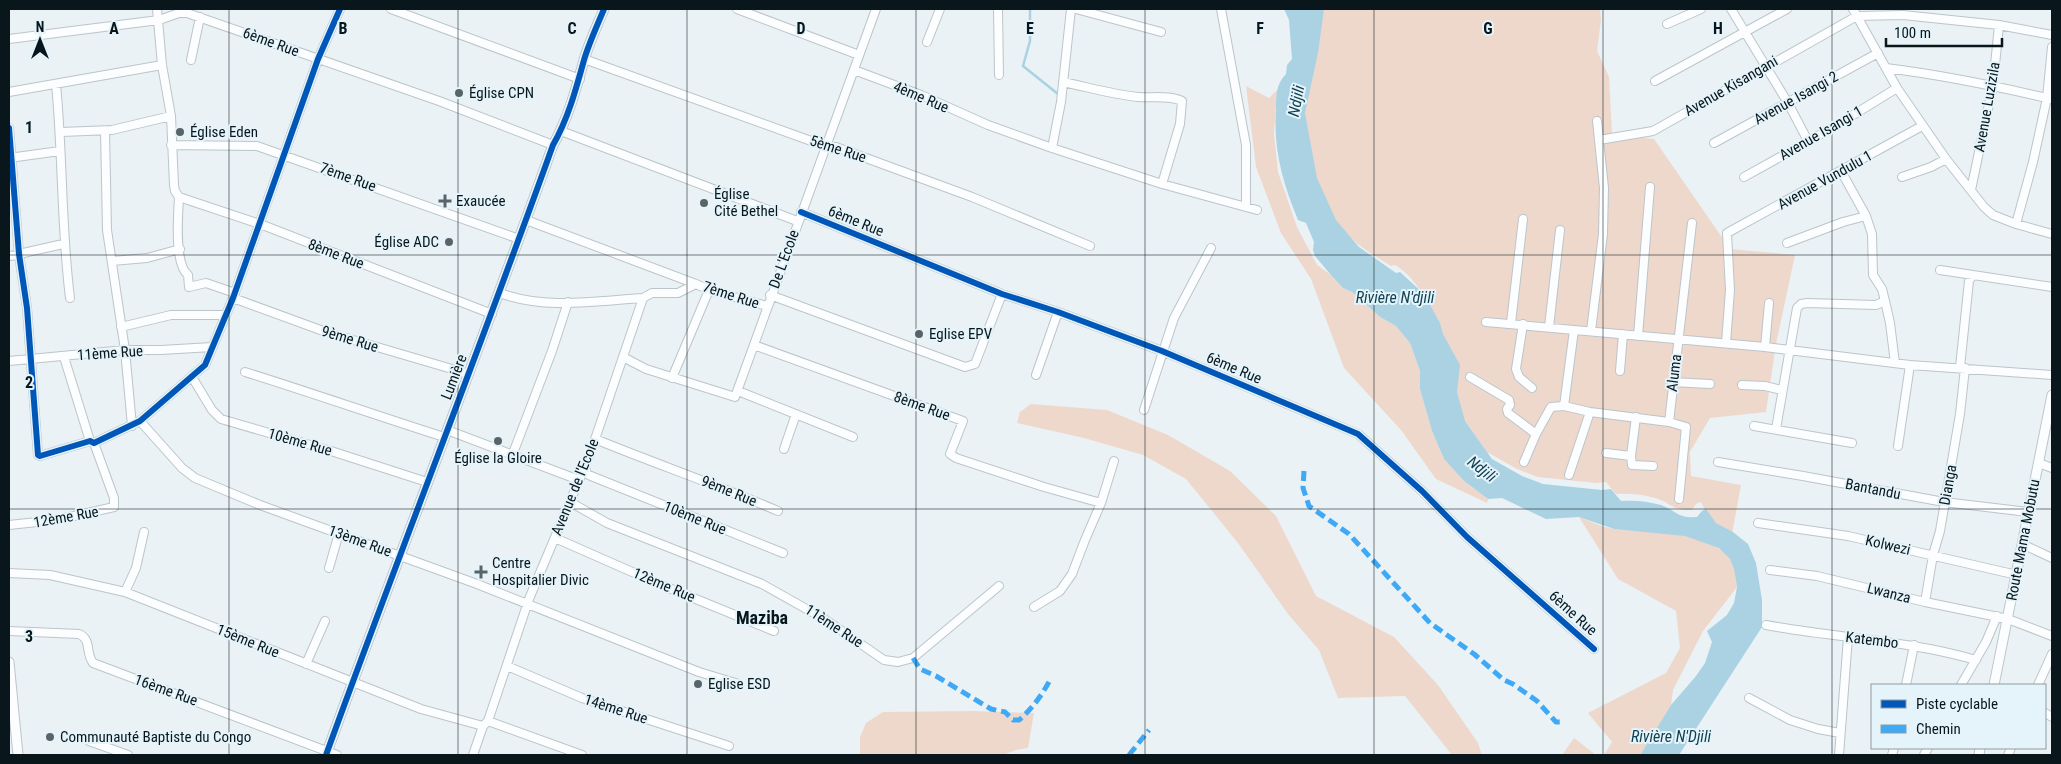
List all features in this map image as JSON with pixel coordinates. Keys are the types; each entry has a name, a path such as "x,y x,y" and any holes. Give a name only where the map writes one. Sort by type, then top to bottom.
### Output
{"street":[{"path":"112,261 147,258 180,249 176,225 179,197 175,191 171,145 171,116 162,65 157,9"},
{"path":"9,128 10,158 19,254 24,282 38,455 41,456 92,442 132,426 205,365 234,296 318,59 340,9"},
{"path":"391,9 580,79"},
{"name":"Lumière","path":"327,754 427,482 500,293 553,145 561,131 580,79 584,59 604,9"},
{"path":"737,9 859,55"},
{"name":"De L'Ecole","path":"736,394 770,295 876,9"},
{"path":"927,42 940,9"},
{"path":"998,9 999,75"},
{"path":"1052,148 1061,102 1071,9"},
{"path":"1076,9 1161,32"},
{"path":"1221,9 1246,144 1246,207"},
{"path":"1667,24 1702,9"},
{"path":"1731,9 1788,103 1808,142"},
{"path":"1655,81 1786,9"},
{"path":"1855,12 1999,25 2052,35"},
{"path":"1855,12 1897,88 1922,126 1992,216 2052,234"},
{"name":"Avenue Kisangani","path":"1599,140 1653,131 1855,12"},
{"name":"6ème Rue","path":"9,39 159,20 179,13 187,13 439,101 553,145"},
{"path":"191,60 200,18"},
{"name":"Avenue Luzizila","path":"1971,190 1993,85 1999,25"},
{"path":"2016,224 2050,98 2052,47"},
{"name":"Avenue Isangi 2","path":"1714,143 1878,53"},
{"name":"5ème Rue","path":"584,59 825,146 836,147 972,197 1090,246"},
{"path":"9,92 162,65"},
{"path":"1886,68 1993,85 2050,98"},
{"name":"4ème Rue","path":"854,70 921,95 988,125 1052,148 1162,184 1257,210"},
{"path":"1063,82 1117,94 1139,97 1176,98 1182,101 1180,124 1162,184"},
{"path":"56,84 61,132 63,244 70,298"},
{"name":"Avenue Isangi 1","path":"1744,176 1808,142 1897,88"},
{"path":"61,132 105,131 171,116"},
{"path":"1591,331 1603,234 1604,188 1597,121"},
{"name":"Avenue Vundulu 1","path":"1726,343 1730,290 1727,234 1922,126"},
{"path":"105,131 107,230 126,350 132,426"},
{"path":"561,131 797,221"},
{"name":"7ème Rue","path":"171,145 257,146 519,239"},
{"path":"10,158 60,152"},
{"path":"1902,177 1931,167 1946,159"},
{"path":"1841,171 1866,216 1872,234 1874,275 1882,289 1885,301 1890,323 1894,363"},
{"path":"1638,336 1650,187"},
{"name":"8ème Rue","path":"179,197 260,224 492,314"},
{"name":"6ème Rue","path":"801,212 1002,294 1058,312 1162,351 1358,434 1422,491 1467,537 1594,649"},
{"path":"1788,243 1843,222 1866,216"},
{"path":"1511,323 1523,219"},
{"name":"7ème Rue","path":"526,220 709,290 767,306"},
{"name":"Aluma","path":"1669,422 1672,382 1692,223"},
{"path":"1549,327 1560,230"},
{"path":"9,256 63,244"},
{"path":"1144,410 1174,318 1211,248"},
{"name":"9ème Rue","path":"180,249 181,265 183,272 188,275 189,287 206,283 326,332 469,374"},
{"path":"1940,270 2052,287"},
{"name":"Dianga","path":"1925,602 1940,531 1960,414 1969,281 1972,276"},
{"path":"500,293 517,299 536,302 568,302 642,298 652,294 678,293 696,284"},
{"path":"672,378 709,290"},
{"name":"7ème Rue","path":"770,295 966,367 971,366 977,360 1002,294"},
{"name":"Avenue de l'Ecole","path":"473,755 528,604 585,467 642,298"},
{"path":"1776,429 1797,308 1801,304 1876,305 1885,301"},
{"path":"512,456 552,351 568,302"},
{"path":"1765,347 1769,303"},
{"path":"1036,374 1058,312"},
{"path":"121,327 171,315 225,315"},
{"path":"1486,322 1726,343 1910,365 2052,375"},
{"path":"1523,324 1516,369 1519,377 1532,388"},
{"path":"1566,407 1574,330"},
{"path":"1620,371 1623,334"},
{"name":"8ème Rue","path":"754,345 963,421 950,454 956,458 1044,487 1101,503"},
{"name":"11ème Rue","path":"9,361 126,350 170,350 212,347"},
{"path":"623,356 646,369 672,378 736,394 796,414 853,437"},
{"path":"64,357 92,442"},
{"path":"1898,446 1910,365"},
{"path":"245,372 316,394 358,410 446,434 580,480"},
{"name":"10ème Rue","path":"192,377 212,410 222,419 427,482"},
{"path":"1470,377 1508,400 1510,405 1507,409 1508,413 1536,434"},
{"path":"1672,382 1710,384"},
{"path":"1742,385 1782,390"},
{"name":"Route Mama Mobutu","path":"1994,684 2052,395"},
{"path":"1524,462 1550,407 1566,407 1669,422 1686,427 1679,499"},
{"path":"1569,475 1590,412"},
{"path":"784,448 796,414"},
{"path":"1636,417 1631,456 1632,465 1654,466"},
{"name":"13ème Rue","path":"140,421 182,468 195,478 260,505 400,555 528,604 699,672 739,684"},
{"path":"1754,426 1852,443"},
{"name":"9ème Rue","path":"595,439 650,462 720,486 778,511"},
{"name":"12ème Rue","path":"9,525 56,520 114,507 116,502 92,442"},
{"path":"1606,453 1631,456"},
{"path":"1034,606 1060,591 1072,574 1101,503 1114,461"},
{"name":"Bantandu","path":"1718,462 1944,502 2028,512"},
{"path":"2039,463 2052,468"},
{"name":"10ème Rue","path":"585,467 587,474 591,476 783,554"},
{"name":"11ème Rue","path":"570,502 607,522 762,584 826,620 884,660 898,662 913,658 1000,586"},
{"name":"Kolwezi","path":"1758,523 1848,536 2017,575"},
{"path":"125,592 136,568 144,532"},
{"path":"329,568 339,533"},
{"name":"12ème Rue","path":"555,538 664,586 774,631"},
{"path":"2022,544 2052,558"},
{"name":"Lwanza","path":"1770,570 1817,576 1925,602 1997,616 2052,636"},
{"name":"15ème Rue","path":"9,573 50,575 125,592 421,709 485,724 582,755"},
{"path":"1962,684 1992,631 1997,616"},
{"path":"306,664 325,621"},
{"name":"Katembo","path":"1766,625 1914,646 1949,652 1976,660"},
{"name":"16ème Rue","path":"9,631 79,634 85,636 88,641 90,659 93,663 212,706 327,754 337,755"},
{"path":"1839,755 1848,637"},
{"path":"1906,684 1914,646"},
{"path":"2038,684 2052,654"},
{"path":"9,662 18,755"},
{"name":"14ème Rue","path":"507,666 582,698 729,746"},
{"path":"1749,698 1790,720 1818,729 1840,733"},
{"path":"89,741 128,755"}],"shaded area":[{"path":"1318,9 1600,9 1601,20 1597,51 1609,77 1612,134 1654,139 1730,249 1795,255 1776,344 1766,412 1710,418 1690,452 1691,476 1741,485 1732,534 1708,517 1701,502 1696,504 1692,510 1685,510 1650,497 1635,494 1616,494 1606,482 1596,483 1538,477 1517,469 1487,452 1460,414 1421,292 1404,271 1395,265 1391,266 1366,251 1353,240 1332,215 1318,188 1309,160 1306,101 1308,70"},
{"path":"1246,86 1269,98 1277,90 1274,134 1278,172 1297,227 1317,265 1380,317 1396,326 1410,343 1420,371 1420,389 1432,431 1444,459 1464,481 1488,499 1487,503 1436,479 1401,430 1344,368 1311,279 1281,233 1256,167"},
{"path":"1031,404 1107,410 1168,435 1230,471 1276,516 1316,596 1394,637 1438,685 1478,743 1482,755 1452,755 1405,696 1338,698 1319,650 1288,614 1238,543 1186,479 1143,455 1084,438 1017,423 1020,412"},
{"path":"1579,517 1610,528 1676,534 1706,541 1719,548 1729,558 1734,568 1737,587 1703,631 1673,690 1671,705 1640,755 1604,755 1612,742 1588,713 1666,673 1680,648 1676,611 1618,579"},
{"path":"973,711 1034,713 1028,748 1003,755 860,755 860,737 866,723 883,712"},
{"path":"1574,738 1596,755 1562,755"}],"water":[{"name":"Rivière N'djili","path":"1284,9 1324,9 1318,53 1305,113 1317,178 1336,220 1359,247 1396,273 1400,272 1424,294 1460,365 1457,392 1465,421 1492,459 1522,476 1543,484 1602,490 1611,489 1621,501 1641,501 1661,505 1686,517 1697,517 1706,509 1716,523 1733,532 1748,544 1756,563 1762,600 1762,627 1679,755 1640,755 1671,705 1705,663 1712,642 1707,631 1727,615 1734,603 1737,587 1730,559 1719,548 1685,536 1614,529 1579,517 1546,519 1502,498 1488,499 1464,481 1444,459 1432,431 1420,389 1420,371 1410,343 1396,326 1380,317 1352,292 1343,288 1315,256 1313,250 1314,242 1306,223 1298,220 1288,193 1280,166 1275,124 1277,90 1286,74 1287,65 1292,59 1289,20"}],"waterway":[{"path":"1030,9 1030,41 1023,66 1058,94"}],"marked path":[{"path":"1304,471 1303,488 1309,506 1349,534 1430,623 1474,654 1504,680 1537,701 1556,722 1562,722"},
{"path":"913,658 920,669 936,676 991,709 1005,712 1013,720 1019,720 1028,711 1050,680"},
{"path":"1129,755 1149,730"}],"cycle path":[{"path":"9,128 19,254 27,308 38,455 40,456 90,441 94,443 140,421 205,365 233,298 318,59 340,9"},
{"path":"326,755 553,145 575,93 586,54 604,9"},
{"path":"801,212 1002,294 1058,312 1162,351 1358,434 1422,491 1467,537 1594,649"}],"place":[{"name":"Église CPN","path":"459,93"},
{"name":"Église Eden","path":"180,132"},
{"name":"Exaucée","path":"445,201"},
{"name":"Église Cité Bethel","path":"704,203"},
{"name":"Église ADC","path":"449,242"},
{"name":"Eglise EPV","path":"919,334"},
{"name":"Église la Gloire","path":"498,441"},
{"name":"Centre Hospitalier Divic","path":"481,572"},
{"name":"Eglise ESD","path":"698,684"},
{"name":"Communauté Baptiste du Congo","path":"50,737"}],"district":[{"name":"Maziba","path":"762,617"}],"water label":[{"name":"Ndjili","path":"1296,101"},
{"name":"Ndjili","path":"1482,469"},
{"name":"Rivière N'Djili","path":"1671,736"}]}
